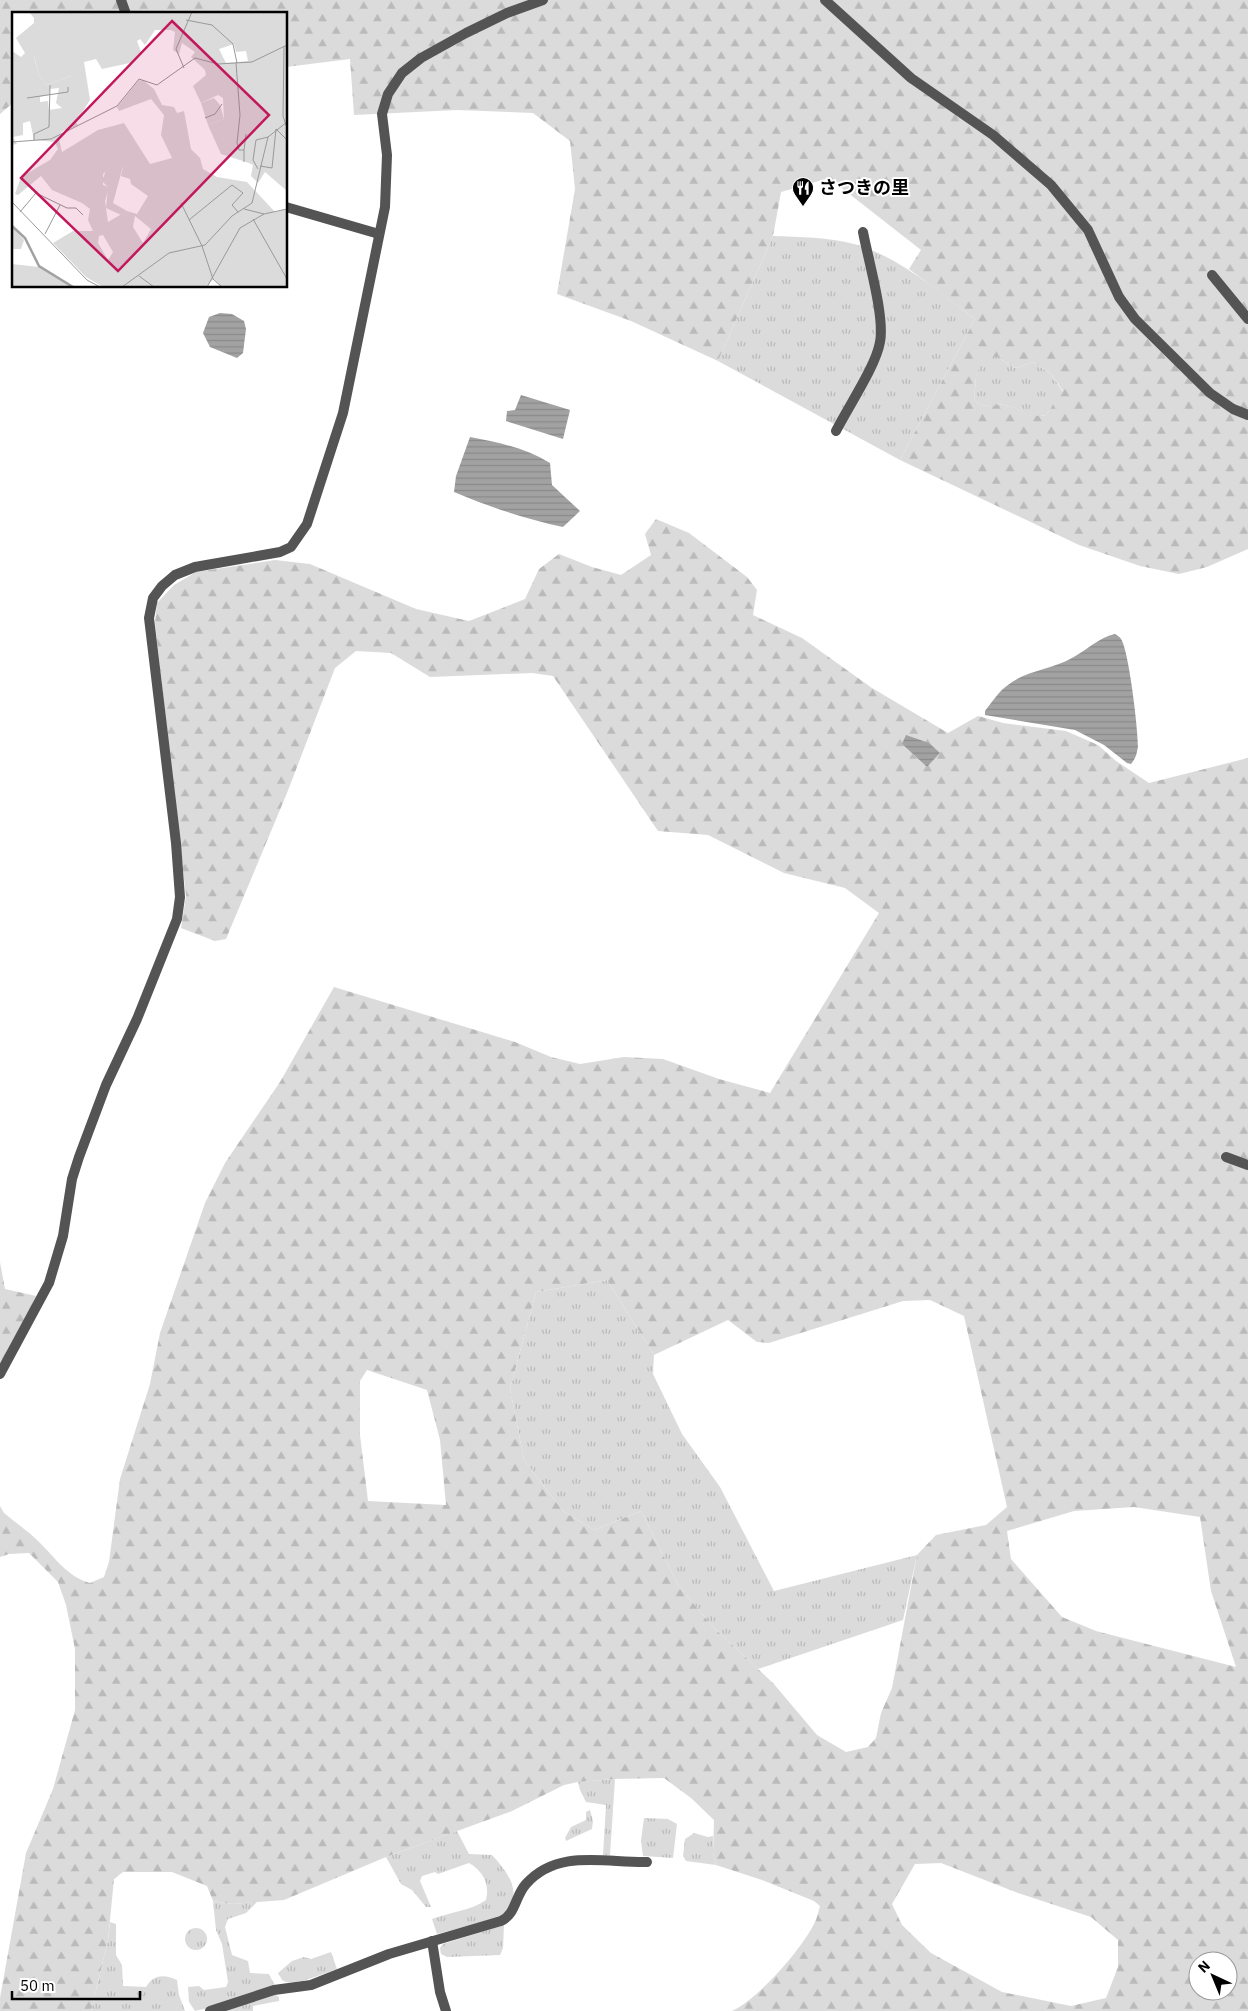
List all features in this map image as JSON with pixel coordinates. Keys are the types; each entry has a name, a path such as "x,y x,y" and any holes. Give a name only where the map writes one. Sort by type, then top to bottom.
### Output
{"street":[{"path":"121,0 125,12"},
{"path":"0,1374 49,1283 63,1236 72,1179 79,1157 106,1085 137,1019 177,919 180,897 177,852 149,618 152,598 175,575 195,567 280,552 291,546 307,524 343,413 385,207 387,155 382,114 388,94 402,73 420,58 466,33 543,0"},
{"path":"825,0 911,78 993,135 1051,185 1088,230 1119,297 1135,320 1210,393 1232,409 1248,415"},
{"path":"288,208 379,234"},
{"path":"836,430 875,359 882,330 863,232"},
{"path":"1212,275 1248,319"},
{"path":"1226,1157 1248,1164"},
{"path":"210,2011 274,1990 311,1985 382,1956 507,1918 526,1883 548,1868 562,1862 578,1859 647,1862"},
{"path":"432,1941 440,1992 446,2011"}],"green space":[{"path":"0,0 1248,0 1248,549 1207,567 1179,574 1140,566 1079,545 900,460 975,319 909,269 921,250 829,178 781,192 773,236 718,361 631,321 557,294 575,189 570,141 533,113 457,110 354,115 350,59 288,67 288,12 12,12 12,104 0,114","holes":["984,357 997,357 1015,368 1033,362 1051,374 1063,391 1046,415 1032,416 1011,406 988,406 974,401 976,377"]},
{"path":"773,236 834,240 870,250 918,276 975,319 900,460 718,361"},
{"path":"983,357 997,357 1015,368 1033,362 1051,374 1063,392 1046,415 1032,416 1011,406 980,404 974,401 976,377"},
{"path":"656,519 689,533 747,577 757,590 753,615 802,638 872,688 948,733 978,716 1003,723 1066,731 1098,745 1116,761 1149,783 1248,758 1248,2011 732,2011 754,1996 789,1960 808,1935 817,1918 820,1906 814,1901 762,1880 716,1865 713,1853 714,1820 691,1798 664,1778 615,1779 564,1785 512,1811 386,1857 284,1900 232,1904 213,1901 207,1886 172,1872 123,1872 114,1879 108,1940 91,2011 0,2011 0,1998 26,1853 53,1789 75,1710 75,1649 66,1605 58,1582 29,1553 9,1554 0,1557 0,1506 4,1513 34,1537 74,1576 90,1583 104,1577 109,1562 120,1479 150,1384 160,1333 205,1203 225,1163 280,1082 334,987 515,1042 551,1057 580,1064 624,1057 663,1059 719,1079 770,1093 879,913 845,888 784,873 708,835 658,831 553,676 532,673 430,677 391,653 356,651 335,668 287,793 226,939 215,941 181,928 186,896 155,623 157,603 174,585 196,572 275,560 310,564 416,609 469,621 525,599 539,569 559,554 592,567 621,575 651,555 645,534","holes":["902,744 940,753 927,767","607,1280 654,1355 728,1320 757,1342 769,1343 903,1301 930,1300 964,1316 1007,1507 986,1525 936,1535 917,1555 892,1688 881,1713 876,1738 868,1747 846,1752 817,1735 773,1683 714,1628 678,1585 641,1511 594,1530 563,1511 524,1460 510,1389 536,1292","367,1370 427,1390 440,1440 446,1505 368,1501 360,1435 360,1381","1134,1507 1200,1517 1211,1591 1236,1667 1096,1631 1062,1617 1011,1559 1007,1531 1074,1511","941,1863 1018,1893 1091,1917 1118,1940 1118,1967 1106,1998 1071,2006 1002,1992 931,1953 902,1925 892,1904 915,1864"]},
{"path":"0,1262 5,1289 36,1296 21,1329 0,1365"},
{"path":"607,1280 654,1355 653,1374 682,1434 720,1487 774,1591 917,1555 903,1620 758,1669 714,1628 678,1585 641,1511 594,1530 563,1511 524,1460 510,1389 536,1292"},
{"path":"615,1779 610,1855 603,1855 606,1805 586,1802 578,1782"},
{"path":"590,1810 593,1821 592,1829 566,1841 565,1838 571,1827 586,1820 586,1812"},
{"path":"644,1818 668,1819 677,1824 673,1858 643,1856 641,1841"},
{"path":"457,1831 469,1854 492,1855 505,1871 513,1886 512,1902 507,1910 498,1918 437,1934 432,1919 467,1909 486,1900 487,1889 482,1874 469,1863 438,1874 435,1872 422,1876 420,1881 431,1907 426,1907 412,1890 401,1884 386,1857"},
{"path":"694,1833 708,1837 713,1836 713,1853 716,1865 686,1861 683,1856 685,1839"},
{"path":"213,1901 232,1904 257,1902 246,1913 228,1919 225,1927 232,1955 248,1961 250,1973 269,1974 275,1986 213,2007 195,2011 189,2002 188,1987 199,1986 204,1990 226,1987 228,1982 222,1944 216,1930"},
{"path":"110,1922 116,1924 116,1955 122,1965 123,1986 146,1987 156,1977 173,1978 177,1980 179,1995 185,2011 91,2011 108,1940"},
{"path":"504,1925 503,1948 500,1955 447,1957 441,1954 440,1948 443,1944"},
{"path":"196,1928 204,1931 207,1939 204,1947 196,1950 188,1947 185,1939 188,1931"},
{"path":"331,1952 337,1969 309,1979 293,1982 282,1980 278,1974 292,1961 304,1957 311,1959"},
{"path":"274,1994 279,1997 279,2001 253,2006 253,2011 225,2011"}],"shaded area":[{"path":"220,313 232,314 244,321 246,329 243,353 237,358 210,347 203,333 209,317"},
{"path":"521,395 570,410 563,439 506,421 507,411 515,410"},
{"path":"470,437 511,446 531,453 550,463 552,485 580,511 563,527 508,512 454,492 456,476"},
{"path":"1115,634 1121,638 1124,646 1135,708 1138,746 1131,764 1104,745 1075,730 985,715 985,711 999,693 1015,680 1064,662 1103,638"},
{"path":"906,735 929,743 940,753 927,767 902,744"}],"place":[{"name":"さつきの里","path":"803,207"}]}
